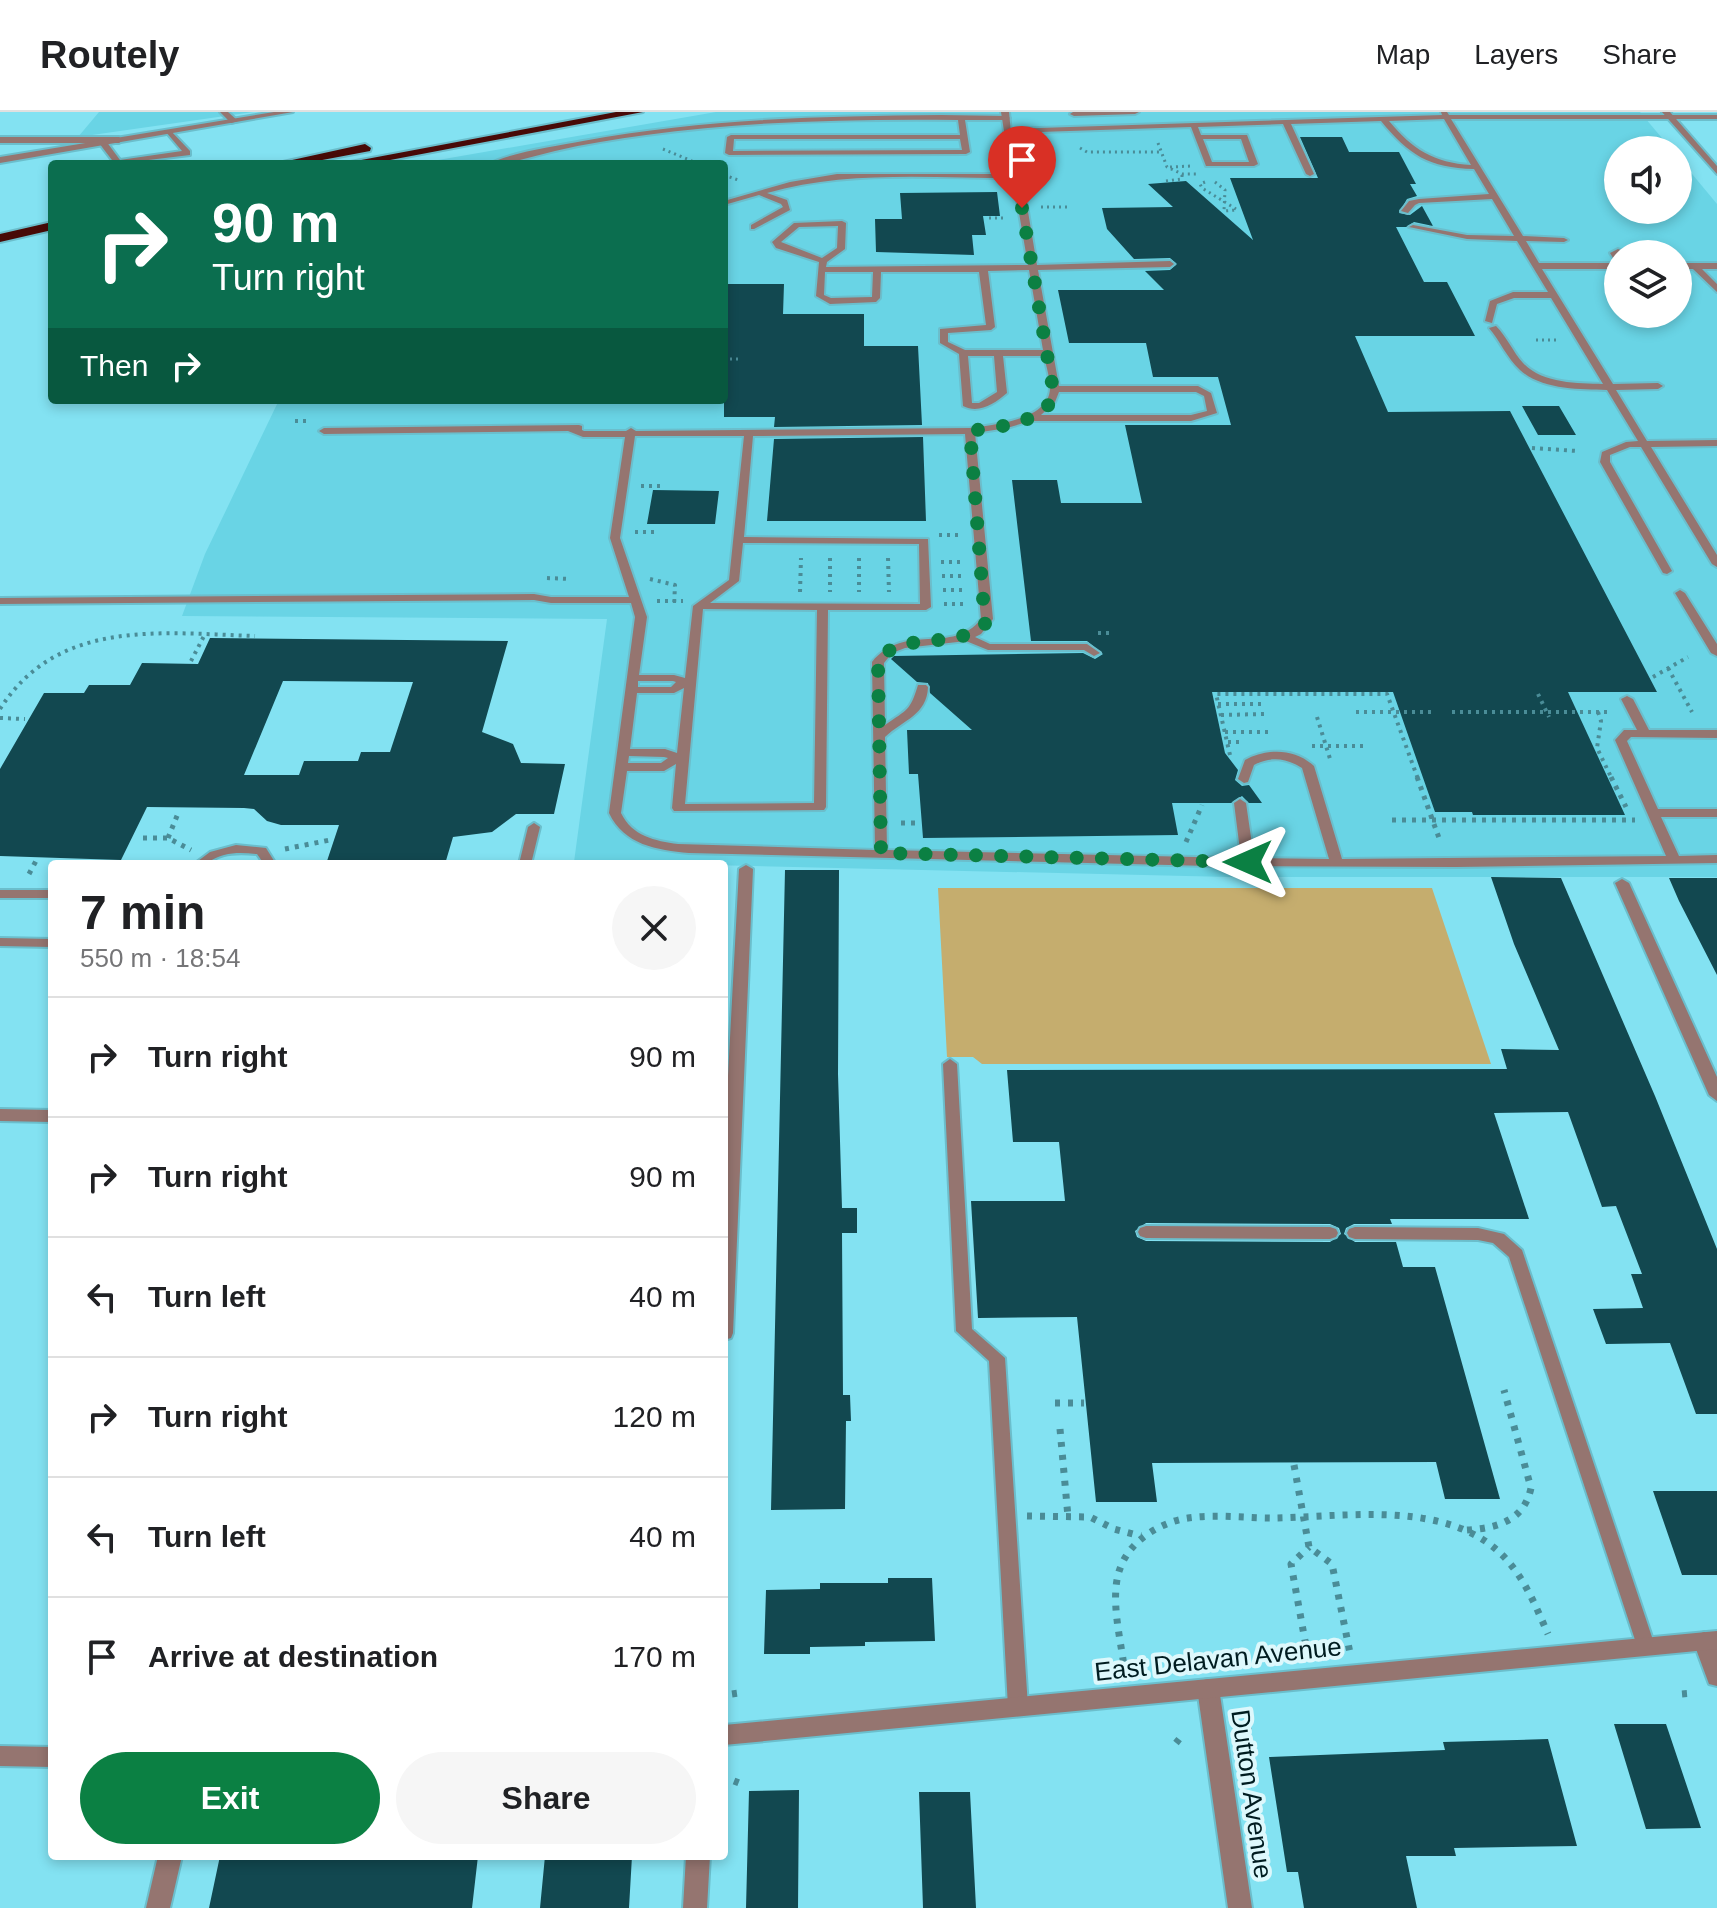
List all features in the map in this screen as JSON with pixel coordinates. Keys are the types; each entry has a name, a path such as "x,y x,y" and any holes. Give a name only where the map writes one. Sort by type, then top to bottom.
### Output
{"highway":[{"path":"303,160 566,112"},
{"path":"369,160 637,112"},
{"path":"0,224 48,214"},
{"path":"0,238 48,227"}],"street":[{"path":"0,160 289,112"},
{"path":"1006,115 1008,131"},
{"path":"1668,115 1717,117"},
{"path":"1668,115 1717,171"},
{"path":"0,140 119,140"},
{"path":"728,1167 746,869"},
{"path":"1622,883 1717,1095"},
{"path":"0,1115 48,1116"},
{"path":"1711,1640 1717,1677"},
{"name":"East Delavan Avenue","path":"728,1735 1711,1640"},
{"name":"Dutton Avenue","path":"1208,1688 1240,1908"},
{"path":"0,1756 48,1757"},
{"path":"158,1908 169,1860"},
{"path":"695,1908 698,1860"}],"lane":[{"path":"224,112 234,121"},
{"path":"1073,130 1069,117 1074,113 1135,112"},
{"path":"1262,112 1268,123"},
{"path":"1277,112 1310,174"},
{"path":"1074,113 1080,117 1083,130"},
{"path":"1028,418 1053,400 1055,389 1008,131 1383,119 1445,113 1668,115"},
{"path":"1445,113 1717,564"},
{"path":"510,160 614,136 737,120 1006,115"},
{"path":"961,118 964,137 966,152 729,153 731,137 964,137"},
{"path":"1383,119 1413,154 1444,164 1477,167"},
{"path":"1194,125 1209,164 1254,164 1244,137 1199,137"},
{"path":"139,160 187,153 170,132"},
{"path":"103,143 116,160"},
{"path":"728,202 837,176 1018,176"},
{"path":"754,227 787,208 784,202 760,193"},
{"path":"1405,211 1412,203 1419,201 1495,196"},
{"path":"877,270 876,298 873,300 830,301 820,296 822,265 841,249 842,223 797,225 776,242 822,265 877,270 1170,264"},
{"path":"1413,227 1451,236 1564,240"},
{"path":"1537,266 1604,266"},
{"path":"1695,266 1717,266"},
{"path":"1695,266 1717,289"},
{"path":"1706,266 1717,280"},
{"path":"983,269 991,327 943,331 948,347 963,353 1048,353"},
{"path":"1555,295 1504,298 1493,303 1491,321 1521,366 1532,374 1560,383 1658,386"},
{"path":"1491,321 1502,319 1508,330 1504,337"},
{"path":"963,353 968,406 981,406 1002,393 998,353"},
{"path":"324,431 572,430 583,434 631,431 970,431 1028,418 1191,418 1212,413 1204,391 1055,389"},
{"path":"631,431 615,538 641,617 615,813 618,823 638,838 689,849 1248,862 1717,859"},
{"path":"749,431 734,581 698,606 686,683 678,808 820,807 823,606"},
{"path":"881,853 878,662 895,648 922,648 966,637 979,631 987,619 970,431"},
{"path":"1667,571 1604,457 1613,447 1717,443"},
{"path":"1695,444 1714,455"},
{"path":"698,606 926,607 924,541 737,540"},
{"path":"1680,593 1717,653"},
{"path":"0,601 540,597 551,600 635,596"},
{"path":"966,637 988,647 1087,647 1094,653"},
{"path":"633,684 674,690 686,683"},
{"path":"880,735 892,722 917,708 923,699 922,687"},
{"path":"1627,699 1645,733"},
{"path":"1674,859 1646,816 1621,740 1628,733 1717,734"},
{"path":"622,752 665,753 679,759"},
{"path":"1244,779 1249,763 1263,756 1288,756 1308,766 1337,863"},
{"path":"621,767 664,767 679,759"},
{"path":"1240,803 1248,862"},
{"path":"1646,816 1717,813"},
{"path":"526,860 534,827"},
{"path":"198,858 236,848 261,851 270,860"},
{"path":"0,894 48,894"},
{"path":"0,942 48,943"},
{"path":"950,1064 964,1331 997,1358 1018,1707"},
{"path":"1146,1232 1330,1233"},
{"path":"1355,1233 1478,1234 1498,1238 1516,1254 1646,1646"}],"path":[{"path":"1159,143 1168,167 1182,174 1182,179 1166,181"},
{"path":"1087,150 1162,152"},
{"path":"1168,167 1186,167"},
{"path":"1201,174 1211,180 1224,188 1224,201 1201,187 1211,180"},
{"path":"728,177 741,182"},
{"path":"1159,179 1172,181"},
{"path":"1049,207 1069,207"},
{"path":"989,218 1011,218"},
{"path":"1536,340 1567,340"},
{"path":"728,359 739,359"},
{"path":"1532,448 1577,451"},
{"path":"626,532 654,532"},
{"path":"933,535 958,535"},
{"path":"801,567 801,580"},
{"path":"830,567 830,579"},
{"path":"859,567 859,579"},
{"path":"888,567 889,579"},
{"path":"645,579 673,583 676,588 674,604"},
{"path":"940,590 959,590"},
{"path":"653,601 674,604 685,601"},
{"path":"940,604 960,604"},
{"path":"0,709 23,676 82,644 120,635 255,636"},
{"path":"191,661 204,636"},
{"path":"1653,677 1688,657"},
{"path":"1668,668 1692,712"},
{"path":"1231,755 1216,694 1387,694 1439,838"},
{"path":"1538,694 1548,715"},
{"path":"1218,704 1261,704"},
{"path":"1452,712 1504,710 1548,715 1612,712"},
{"path":"1356,712 1436,712"},
{"path":"1221,715 1264,714"},
{"path":"0,718 25,719"},
{"path":"1225,732 1268,732"},
{"path":"1330,746 1367,746"},
{"path":"1185,843 1202,805"},
{"path":"168,838 179,811"},
{"path":"1392,820 1646,816"},
{"path":"896,823 919,823"},
{"path":"143,838 168,838 198,858"},
{"path":"285,849 330,840"},
{"path":"25,882 37,859"},
{"path":"1466,1530 1489,1529 1511,1521 1530,1497 1531,1488 1504,1390"},
{"path":"1055,1403 1084,1403"},
{"path":"1060,1429 1064,1517 1090,1517 1114,1529 1142,1536"},
{"path":"1294,1465 1309,1547 1332,1564 1348,1641"},
{"path":"1123,1663 1117,1577 1127,1553 1142,1536 1186,1518 1422,1518 1466,1530 1494,1547 1513,1566 1527,1586 1543,1622"},
{"path":"1306,1645 1291,1564 1309,1547"},
{"path":"1682,1694 1694,1693"},
{"path":"1246,1729 1255,1734"},
{"path":"734,1781 744,1785"}],"shaded area":[{"path":"99,112 253,112 78,137"},
{"path":"716,112 1640,112 1660,136 1604,136 1604,224 1692,224 1692,174 1717,204 1717,877 1229,877 728,866 728,860 574,860 607,619 182,616 205,554 277,404 728,404 728,160 438,160"},
{"path":"938,888 1432,888 1491,1064 982,1064 973,1057 947,1057"}],"building":[{"path":"1300,137 1342,137 1349,152 1399,152 1416,184 1410,184 1417,196 1407,199 1399,213 1410,215 1422,206 1433,226 1414,222 1406,227 1396,227 1424,282 1447,282 1475,336 1355,336 1388,412 1510,411 1657,692 1568,692 1625,815 1435,812 1393,692 1212,692 1225,753 1238,770 1235,780 1242,786 1249,785 1262,803 1249,803 1242,796 1231,803 1172,803 1178,835 923,838 918,774 909,774 907,730 972,730 930,693 928,683 917,682 891,659 894,656 1083,653 1095,659 1103,654 1087,641 1031,641 1012,480 1057,480 1061,503 1142,503 1125,425 1231,425 1218,377 1153,377 1146,343 1069,343 1058,290 1164,290 1145,271 1170,270 1177,264 1170,258 1134,259 1107,229 1102,208 1173,207 1148,184 1186,181 1253,240 1230,178 1318,178"},
{"path":"997,192 1000,216 983,216 986,235 972,235 974,255 876,252 875,219 902,219 900,193"},
{"path":"728,284 784,284 783,314 864,314 864,346 918,346 922,425 774,427 775,417 724,417 724,404 728,404"},
{"path":"1522,406 1559,406 1576,435 1538,435"},
{"path":"923,437 926,521 767,521 774,439"},
{"path":"653,490 719,491 715,524 647,524"},
{"path":"210,638 508,641 482,732 513,744 521,763 565,764 554,814 516,814 492,832 453,837 446,860 327,860 339,825 281,825 267,821 254,809 244,808 147,807 121,860 0,856 0,769 44,693 84,693 89,685 130,685 142,663 198,664","holes":["283,681 413,682 390,752 361,752 358,761 304,761 299,775 244,775"]},
{"path":"785,870 839,870 838,1074 842,1208 857,1208 857,1233 842,1233 843,1395 850,1395 851,1421 846,1421 845,1509 771,1510"},
{"path":"1491,877 1561,878 1717,1249 1717,1414 1696,1414 1670,1343 1606,1344 1593,1309 1643,1308 1631,1274 1642,1274 1616,1206 1602,1207 1568,1112 1494,1113 1529,1219 1390,1219 1392,1224 1354,1224 1346,1228 1344,1234 1355,1242 1396,1242 1403,1267 1435,1267 1500,1499 1445,1499 1436,1462 1152,1463 1157,1502 1096,1502 1077,1317 978,1318 971,1201 1065,1201 1059,1142 1013,1142 1007,1070 1507,1069 1501,1049 1559,1050 1514,944","holes":["1146,1223 1330,1224 1339,1228 1341,1234 1330,1242 1146,1241 1137,1237 1135,1231"]},
{"path":"1669,878 1717,878 1717,975 1679,901"},
{"path":"1653,1491 1717,1491 1717,1575 1682,1575"},
{"path":"888,1578 932,1578 935,1641 865,1642 865,1646 810,1647 810,1654 764,1654 766,1590 820,1589 820,1583 888,1583"},
{"path":"1614,1724 1666,1724 1701,1828 1646,1829"},
{"path":"1548,1739 1577,1846 1454,1848 1456,1856 1406,1856 1417,1908 1304,1908 1298,1872 1287,1872 1269,1757 1445,1750 1443,1742"},
{"path":"799,1790 798,1908 746,1908 749,1791"},
{"path":"919,1792 970,1792 976,1908 923,1908"},
{"path":"219,1860 478,1860 472,1908 209,1908"},
{"path":"545,1860 632,1860 629,1908 540,1908"}],"route":[{"path":"1022,208 1055,389 1053,400 1028,418 970,431 985,624 974,634 955,640 903,645 884,654 878,662 881,853 1248,862"}]}
